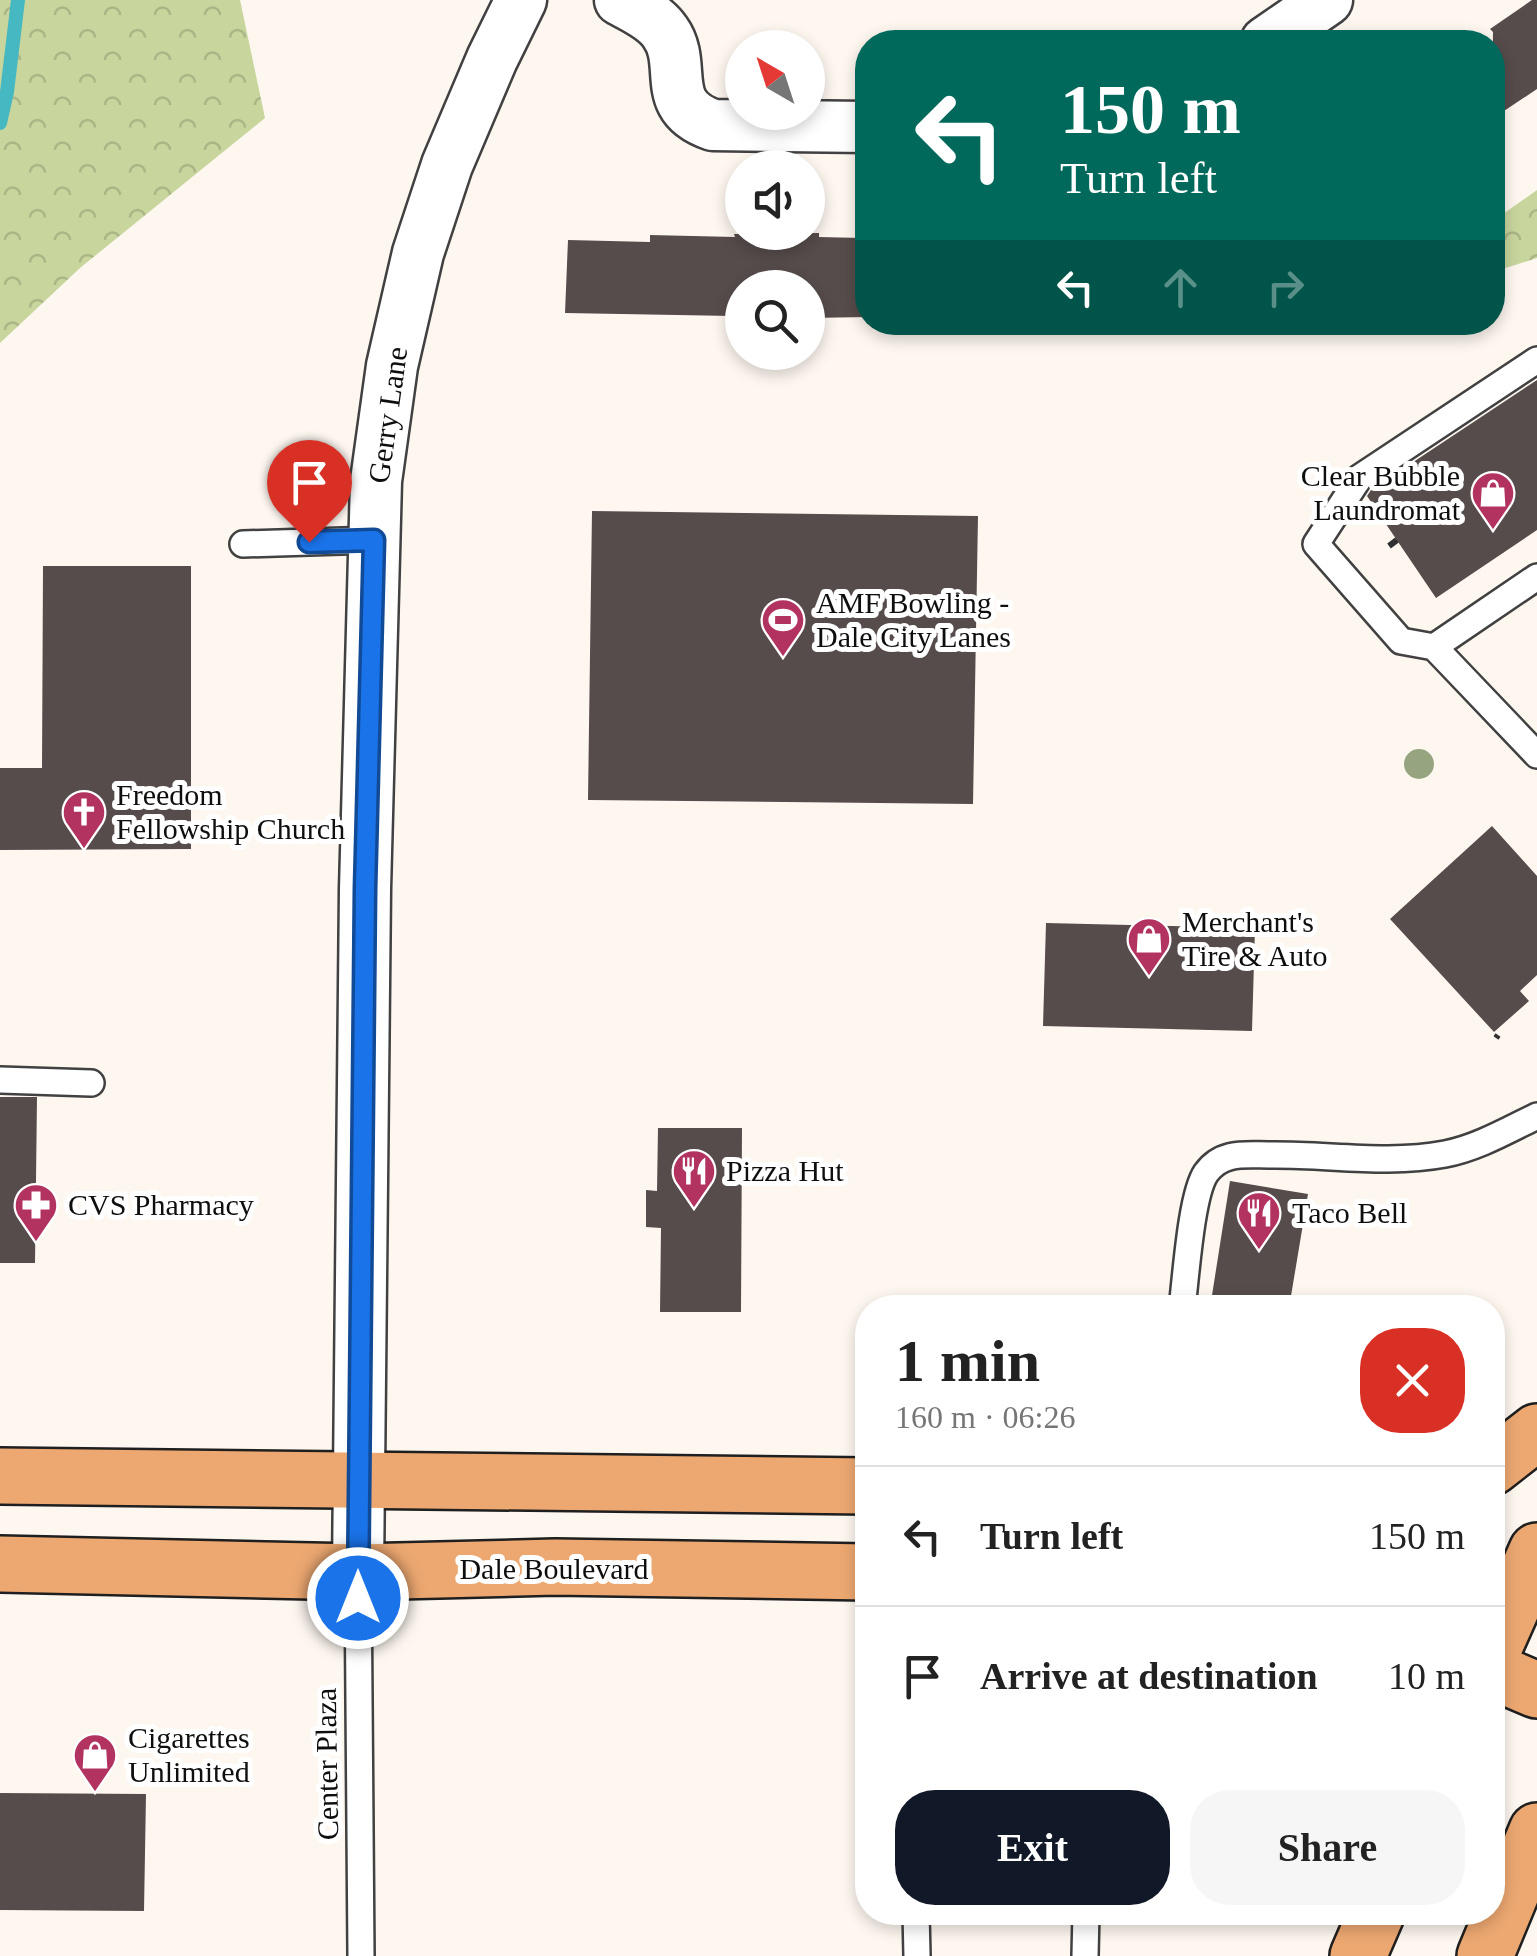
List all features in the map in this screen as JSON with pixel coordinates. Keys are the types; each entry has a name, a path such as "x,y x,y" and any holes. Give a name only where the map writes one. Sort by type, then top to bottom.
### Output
{"main road":[{"path":"1505,1457 1537,1432"},
{"path":"0,1476 855,1486"},
{"name":"Dale Boulevard","path":"0,1564 358,1572 554,1568 855,1572"},
{"path":"1505,1619 1522,1575"},
{"path":"1505,1676 1537,1690"},
{"path":"1505,1908 1537,1831"},
{"path":"1358,1956 1371,1925"},
{"path":"1485,1956 1498,1925"},
{"path":"1509,1956 1537,1932"}],"street":[{"name":"Gerry Lane","path":"358,1572 365,889 376,481 392,366 418,254 447,166 521,0"},
{"path":"620,0 665,31 672,46 681,100 698,120 713,124 855,126"},
{"path":"1283,30 1327,0"}],"lane":[{"path":"1537,360 1360,478 1316,544 1402,642 1434,647 1537,755"},
{"path":"243,544 374,540"},
{"path":"1434,647 1537,577"},
{"path":"0,1080 92,1083"},
{"path":"1184,1295 1200,1184 1213,1164 1224,1157 1297,1154 1386,1159 1445,1154 1478,1144 1537,1116"},
{"name":"Center Plaza","path":"358,1572 362,1956"},
{"path":"916,1925 916,1955"},
{"path":"1085,1956 1086,1925"}],"path":[{"path":"1389,546 1396,540"}],"green space":[{"path":"0,0 240,0 265,118 80,268 0,343"},
{"path":"1537,190 1537,258 1505,268 1505,213"}],"building":[{"path":"1537,0 1537,89 1505,110 1505,30 1490,29"},
{"path":"650,235 725,237 725,250 825,250 825,237 855,238 855,317 825,318 825,270 725,270 725,316 565,313 568,240 650,242"},
{"path":"1537,380 1537,530 1436,598 1367,496"},
{"name":"AMF Bowling - Dale City Lanes","path":"592,511 978,516 973,804 588,800"},
{"path":"43,566 191,566 191,849 0,850 0,768 42,768"},
{"path":"1492,826 1537,876 1537,975 1520,991 1529,1001 1494,1032 1390,919"},
{"name":"Merchant's Tire & Auto","path":"1046,923 1255,928 1252,1031 1043,1026"},
{"path":"0,1097 37,1097 35,1263 0,1263"},
{"name":"Pizza Hut","path":"658,1128 742,1128 741,1312 660,1312 661,1228 646,1227 646,1190 657,1191"},
{"name":"Taco Bell","path":"1230,1181 1308,1194 1291,1295 1212,1295"},
{"path":"0,1793 146,1794 144,1911 0,1910"}],"waterway":[{"path":"0,123 18,0"}],"place":[{"name":"Clear Bubble Laundromat","path":"1493,531"},
{"name":"AMF Bowling - Dale City Lanes","path":"783,658"},
{"name":"Freedom Fellowship Church","path":"84,850"},
{"name":"Merchant's Tire & Auto","path":"1149,977"},
{"name":"Pizza Hut","path":"694,1209"},
{"name":"CVS Pharmacy","path":"36,1243"},
{"name":"Taco Bell","path":"1259,1251"},
{"name":"Cigarettes Unlimited","path":"95,1793"}],"route":[{"path":"309,542 374,540 365,889 358,1598"}]}
